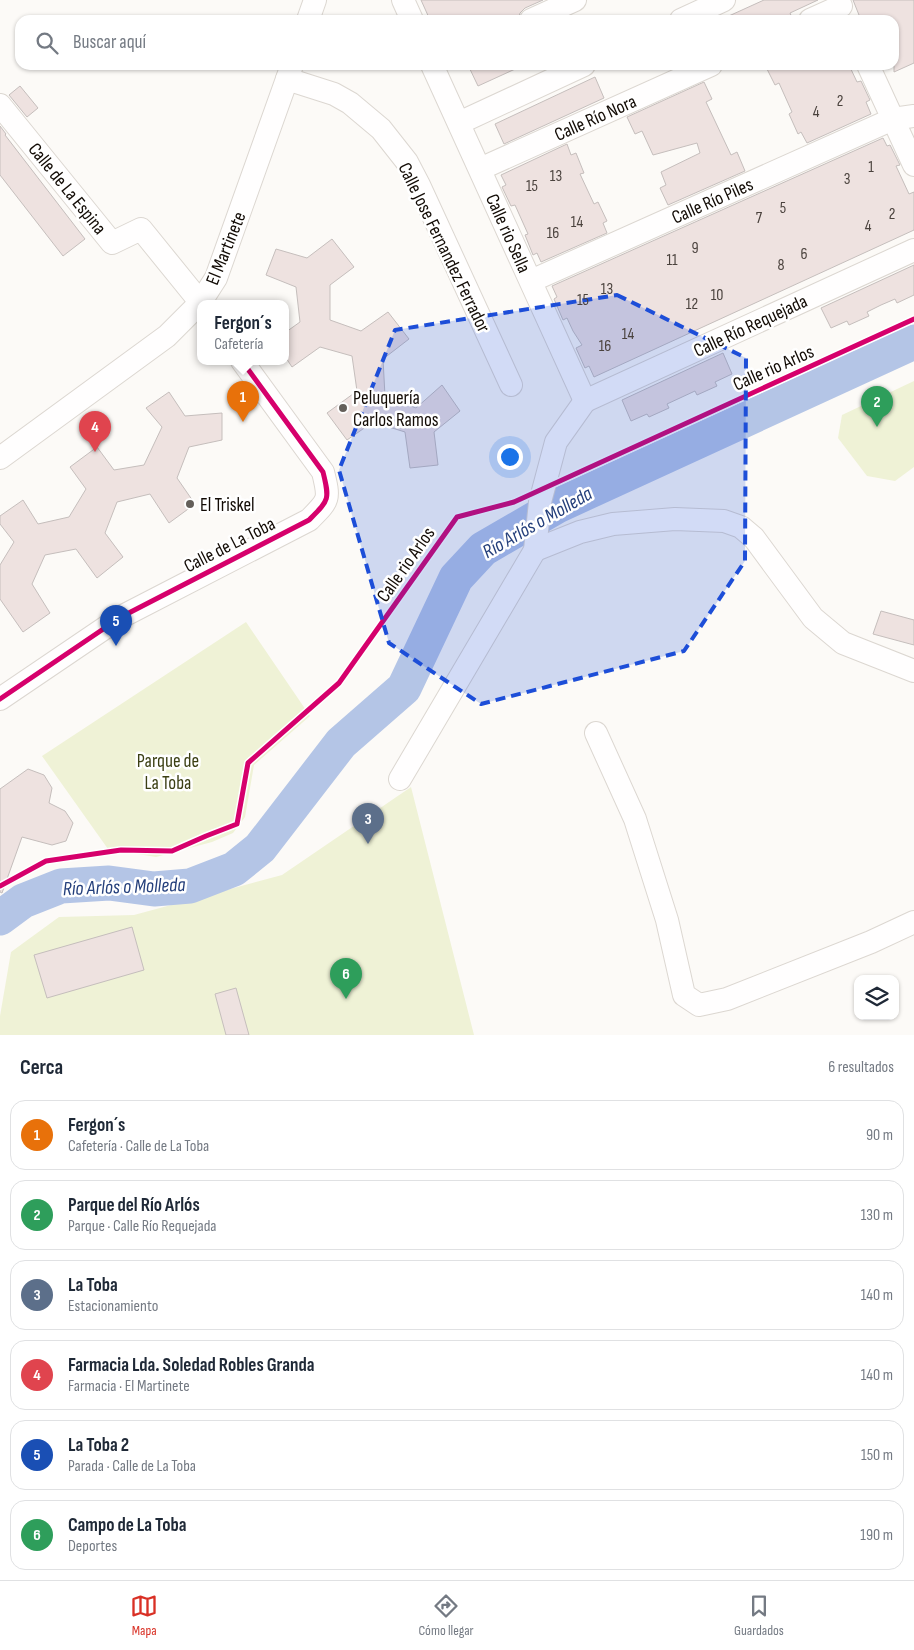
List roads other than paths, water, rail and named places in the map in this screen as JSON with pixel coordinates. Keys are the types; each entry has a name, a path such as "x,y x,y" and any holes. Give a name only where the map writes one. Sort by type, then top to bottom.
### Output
{"street":[{"path":"310,15 315,0"},
{"path":"403,0 410,15"},
{"path":"542,15 575,0"},
{"path":"692,15 724,0"},
{"path":"825,15 842,9"},
{"name":"Calle rio Sella","path":"435,70 585,400"},
{"path":"459,123 573,70"},
{"name":"Calle Río Nora","path":"480,169 700,70"},
{"path":"871,70 903,117 914,165"},
{"name":"El Martinete","path":"202,300 216,278 290,72"},
{"name":"Calle Jose Fernandez Ferrador","path":"290,72 350,103 381,129 406,162 419,185 511,385"},
{"name":"Calle de La Espina","path":"0,105 112,243 141,229 198,300"},
{"name":"Calle Río Piles","path":"531,281 903,117"},
{"name":"Calle Río Requejada","path":"585,400 914,250"},
{"name":"El Martinete","path":"0,458 167,336 197,306"},
{"name":"Calle de La Toba","path":"0,699 120,617 308,520 323,506 328,493 323,472 245,365"},
{"path":"400,779 536,543 540,502 556,442 585,400"},
{"path":"536,543 613,524 675,519 724,521 741,527 754,538 813,618 843,643 914,671"},
{"path":"596,733 635,819 667,920 684,995 700,1005 727,999 871,942 914,922"}],"waterway":[{"name":"Río Arlós o Molleda","path":"0,918 23,901 61,886 109,883 154,889 190,886 234,869 260,848 341,743 404,688 456,578 483,549 557,506 914,342"}],"place":[{"name":"Peluquería Carlos Ramos","path":"343,408"},
{"name":"Fergon´s","path":"243,422"},
{"name":"Parque del Río Arlós","path":"877,427"},
{"name":"Farmacia Lda. Soledad Robles Granda","path":"95,452"},
{"name":"El Triskel","path":"190,504"},
{"name":"La Toba 2","path":"116,646"},
{"name":"La Toba","path":"368,844"},
{"name":"Campo de La Toba","path":"346,999"}],"park label":[{"name":"Parque de La Toba","path":"168,771"}]}
